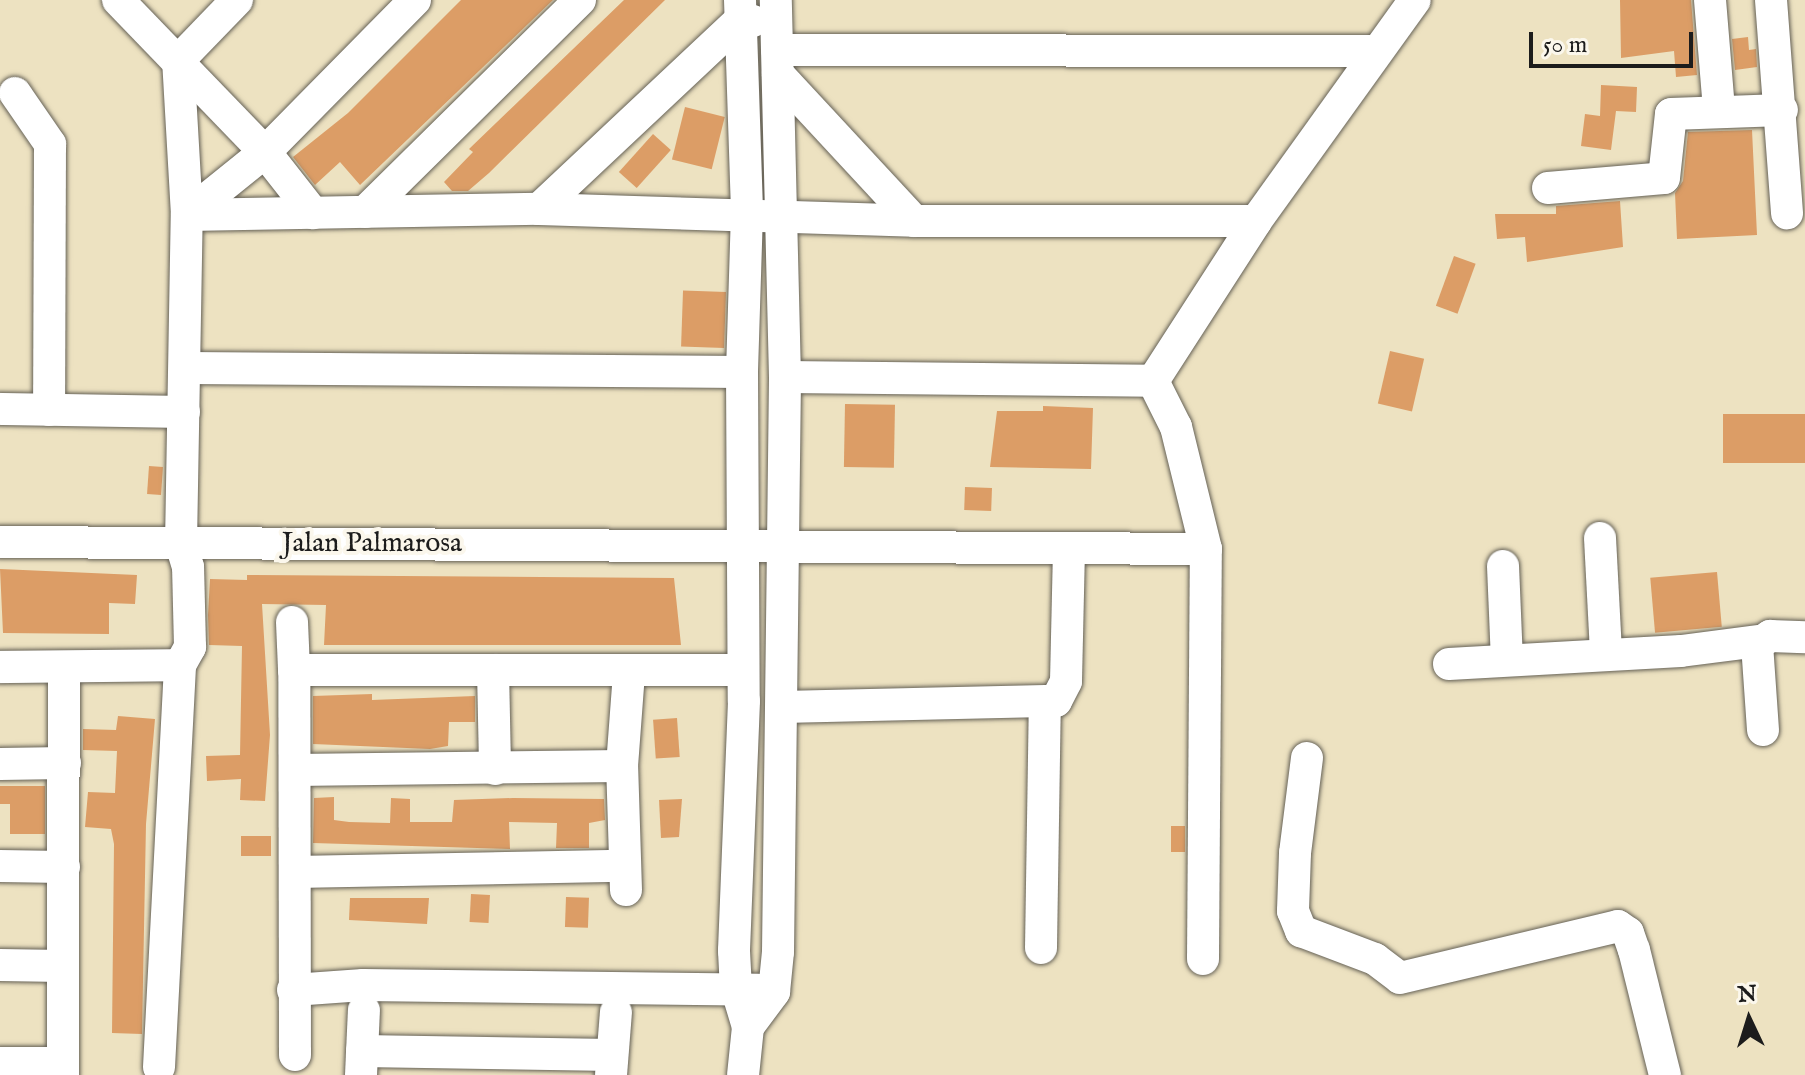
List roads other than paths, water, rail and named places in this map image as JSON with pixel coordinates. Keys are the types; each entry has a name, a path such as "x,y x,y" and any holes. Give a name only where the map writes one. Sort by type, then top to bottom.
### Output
{"street":[{"path":"118,0 265,152 313,213"},
{"path":"159,1067 180,665 169,646 170,568 181,544 186,368 187,215 178,61 237,0"},
{"path":"187,215 265,152 415,0"},
{"path":"365,212 580,0"},
{"path":"1153,381 1256,221 1373,51 1415,0"},
{"path":"1710,0 1719,110"},
{"path":"1771,0 1782,110 1787,213"},
{"path":"539,209 740,10"},
{"path":"740,10 777,36 914,221"},
{"path":"740,10 747,212 742,372 745,547 736,987 748,1027 743,1075"},
{"path":"777,36 1373,51"},
{"path":"748,1027 774,992 782,707 785,377 777,36"},
{"path":"15,93 50,144 49,410"},
{"path":"1548,188 1664,178 1669,115 1719,110 1782,110"},
{"path":"187,215 539,209 781,213 914,221 1256,221"},
{"path":"186,368 742,372"},
{"path":"785,377 1153,381"},
{"path":"1153,381 1176,427 1206,549 1203,959"},
{"path":"0,409 184,412"},
{"path":"1600,538 1606,653"},
{"name":"Jalan Palmarosa","path":"0,542 783,545 1069,552 1206,549"},
{"path":"782,707 1045,704 1056,701 1066,681 1069,552"},
{"path":"1503,566 1507,660"},
{"path":"292,622 295,1055"},
{"path":"1449,664 1681,651 1805,637"},
{"path":"1759,641 1763,730"},
{"path":"0,667 180,665"},
{"path":"0,1063 63,1069 64,667"},
{"path":"294,670 743,670"},
{"path":"493,670 495,769"},
{"path":"295,872 624,878 622,766 629,672"},
{"path":"1041,948 1045,704"},
{"path":"1307,758 1293,897 1301,931 1375,959 1400,978 1618,926 1628,933 1634,950 1665,1075"},
{"path":"0,764 65,763"},
{"path":"295,770 622,766"},
{"path":"0,866 64,867"},
{"path":"0,965 63,966"},
{"path":"293,990 736,987 774,992"},
{"path":"364,1010 362,1063 440,1065 612,1065 616,1012"}]}
